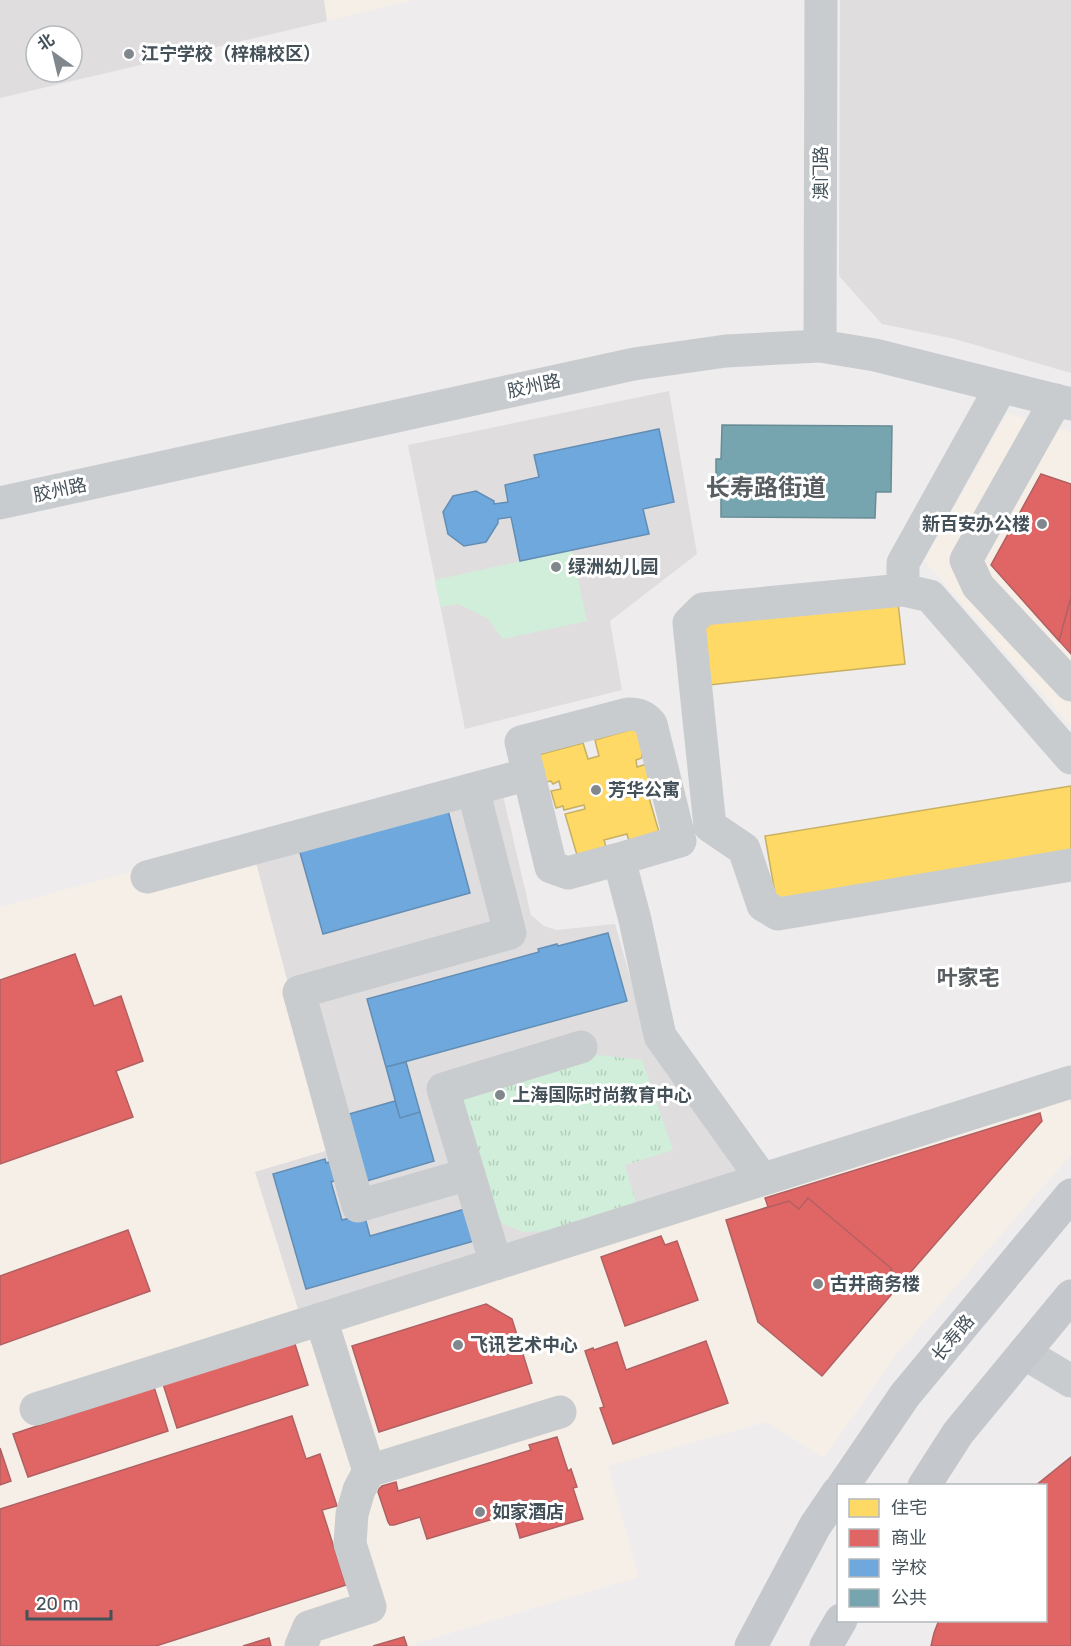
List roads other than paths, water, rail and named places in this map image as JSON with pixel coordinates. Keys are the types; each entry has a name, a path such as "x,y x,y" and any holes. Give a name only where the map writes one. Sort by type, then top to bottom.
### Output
{"main road":[{"name":"长寿路","path":"844,1484 905,1395 1071,1195"},
{"path":"925,1484 958,1433 1071,1296"},
{"path":"751,1646 815,1526 837,1493"},
{"path":"826,1646 840,1622"}],"street":[{"name":"澳门路","path":"820,346 821,0"},
{"name":"胶州路","path":"0,503 634,364 726,351 820,346 875,355 1064,402"},
{"path":"903,590 903,563 1000,387"},
{"path":"1064,402 966,560 978,586 1071,684"},
{"path":"1071,758 930,596 903,590 703,609 689,623 710,826 744,849 763,905 777,914 1071,864"},
{"path":"628,714 637,714 646,718 651,724 680,841 620,859 568,873 551,867 521,742 628,714"},
{"path":"147,877 529,774"},
{"path":"469,1174 358,1206 298,992 510,933 473,789"},
{"path":"620,859 660,1036 762,1179"},
{"path":"496,1264 443,1089 581,1047"},
{"path":"36,1409 1071,1082"},
{"path":"312,1322 369,1471"},
{"path":"1024,1353 1071,1381"},
{"path":"301,1646 309,1628 370,1607 350,1544 352,1514 359,1490 369,1471 560,1412"}],"place":[{"name":"江宁学校（梓棉校区）","path":"129,54"},
{"name":"新百安办公楼","path":"1042,524"},
{"name":"绿洲幼儿园","path":"556,567"},
{"name":"芳华公寓","path":"596,790"},
{"name":"上海国际时尚教育中心","path":"500,1095"},
{"name":"古井商务楼","path":"818,1284"},
{"name":"飞讯艺术中心","path":"458,1345"},
{"name":"如家酒店","path":"480,1512"}],"district":[{"name":"长寿路街道","path":"766,488"},
{"name":"叶家宅","path":"968,978"}]}
